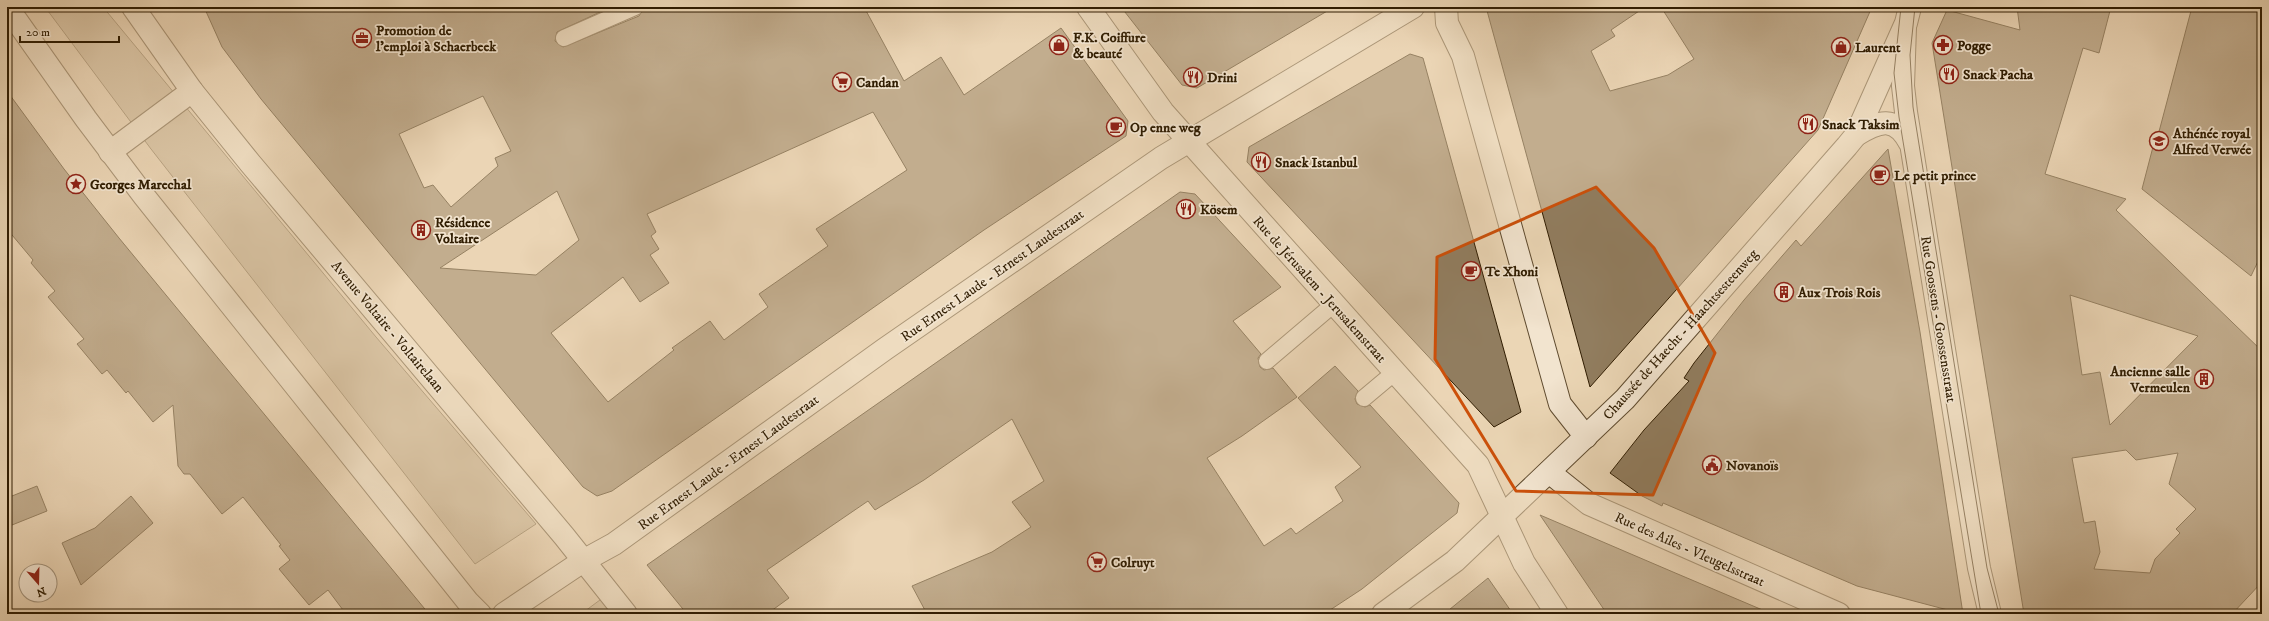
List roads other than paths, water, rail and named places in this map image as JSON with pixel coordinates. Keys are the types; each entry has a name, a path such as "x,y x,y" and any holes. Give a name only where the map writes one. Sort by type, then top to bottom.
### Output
{"street":[{"path":"8,7 110,152 463,596 480,614"},
{"name":"Avenue Voltaire - Voltairelaan","path":"133,7 192,91 626,614"},
{"name":"Rue de Jérusalem - Jerusalemstraat","path":"1088,7 1163,112 1478,465 1524,563 1557,614"},
{"name":"Rue Ernest Laude - Ernest Laudestraat","path":"583,561 614,544 885,349 1154,162 1413,7"},
{"path":"1446,7 1447,22 1463,56 1560,404 1586,437"},
{"name":"Chaussée de Haecht - Haachtsesteenweg","path":"1383,614 1455,561 1586,437 1641,382 1856,135 1908,15"},
{"name":"Rue Goossens - Goossensstraat","path":"1908,15 1903,86 1910,143 1979,568 1990,614"},
{"path":"110,152 192,91"},
{"name":"Chaussée de Haecht - Haachtsesteenweg","path":"1856,135 1880,123 1893,124 1901,129 1910,143"},
{"name":"Rue des Ailes - Vleugelsstraat","path":"1549,472 1589,504 1839,614"},
{"path":"504,614 583,561"}],"lane":[{"path":"564,38 635,7"},
{"path":"1267,361 1334,304"},
{"path":"1364,398 1395,372"}],"tram line":[{"path":"1901,7 1894,73 1899,117 1981,614"},
{"path":"1915,7 1910,55 1913,107 1987,568 1999,614"}],"place":[{"name":"Promotion de l'emploi à Schaerbeek","path":"362,38"},
{"name":"F.K. Coiffure & beauté","path":"1059,45"},
{"name":"Pogge","path":"1943,45"},
{"name":"Laurent","path":"1841,47"},
{"name":"Snack Pacha","path":"1949,74"},
{"name":"Drini","path":"1193,77"},
{"name":"Candan","path":"842,82"},
{"name":"Snack Taksim","path":"1808,124"},
{"name":"Op enne weg","path":"1116,127"},
{"name":"Athénée royal Alfred Verwée","path":"2159,141"},
{"name":"Snack Istanbul","path":"1261,162"},
{"name":"Le petit prince","path":"1880,175"},
{"name":"Georges Marechal","path":"76,184"},
{"name":"Kösem","path":"1186,209"},
{"name":"Résidence Voltaire","path":"421,230"},
{"name":"Te Xhoni","path":"1471,271"},
{"name":"Aux Trois Rois","path":"1784,292"},
{"name":"Ancienne salle Vermeulen","path":"2204,379"},
{"name":"Novanoïs","path":"1712,465"},
{"name":"Colruyt","path":"1097,562"}]}
